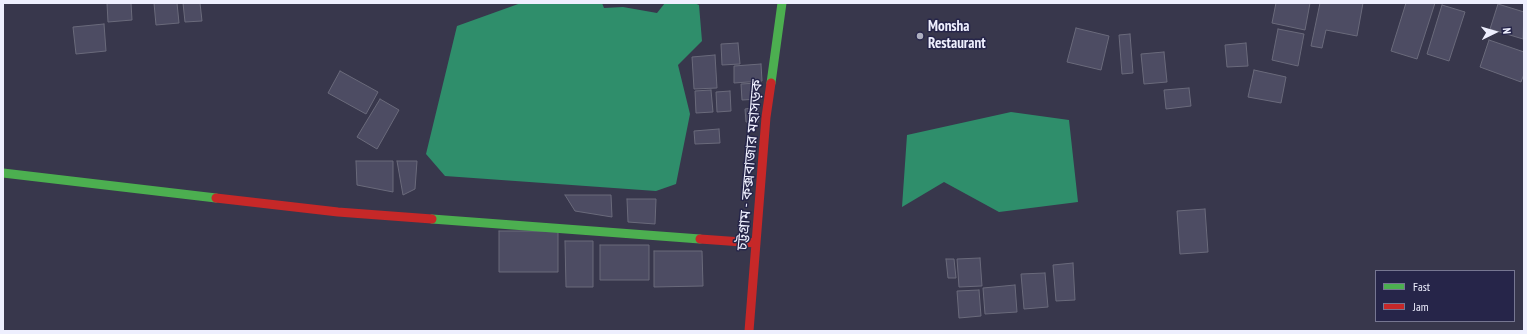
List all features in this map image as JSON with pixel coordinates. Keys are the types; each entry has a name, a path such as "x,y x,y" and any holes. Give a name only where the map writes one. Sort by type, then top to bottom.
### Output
{"main road":[{"name":"চট্টগ্রাম - কক্সবাজার মহাসড়ক","path":"749,331 766,116 782,3"},
{"path":"3,173 338,212 756,243"}],"shaded area":[{"path":"521,3 602,3 604,8 623,7 657,13 665,3 694,3 699,5 702,41 678,65 690,114 676,184 656,191 445,176 426,154 457,26"},
{"path":"1011,112 1069,120 1078,202 999,212 944,182 902,207 907,135"}],"building":[{"path":"107,3 131,3 132,20 108,22"},
{"path":"154,3 177,3 179,23 156,25"},
{"path":"183,3 200,3 202,21 185,22"},
{"path":"1276,3 1310,3 1305,30 1272,23"},
{"path":"1320,3 1363,3 1357,36 1326,30 1322,48 1311,46"},
{"path":"1406,3 1435,3 1417,59 1391,51"},
{"path":"1498,4 1524,12 1523,39 1490,29"},
{"path":"1442,5 1465,12 1449,61 1427,54"},
{"path":"104,24 106,51 76,54 73,27"},
{"path":"1076,28 1109,36 1101,70 1067,62"},
{"path":"1278,29 1304,34 1298,66 1272,60"},
{"path":"1130,34 1133,73 1122,74 1119,35"},
{"path":"1489,40 1524,52 1524,74 1521,82 1480,67"},
{"path":"738,43 740,64 722,65 721,44"},
{"path":"1246,43 1248,66 1227,67 1225,45"},
{"path":"1164,52 1167,82 1144,84 1141,54"},
{"path":"715,55 717,88 694,89 692,57"},
{"path":"761,64 762,81 734,83 734,66"},
{"path":"1254,70 1286,77 1281,103 1248,97"},
{"path":"340,71 378,92 366,114 328,93"},
{"path":"757,83 759,99 742,100 741,84"},
{"path":"1189,88 1191,106 1166,109 1164,90"},
{"path":"711,90 713,112 696,113 695,91"},
{"path":"730,91 731,111 717,112 716,92"},
{"path":"380,99 399,110 377,149 357,137"},
{"path":"758,107 758,122 746,122 745,109"},
{"path":"719,129 720,143 695,144 694,131"},
{"path":"356,161 393,161 393,192 357,185"},
{"path":"397,161 417,161 415,189 403,195"},
{"path":"565,195 611,195 612,217 575,211"},
{"path":"627,199 656,199 655,224 628,222"},
{"path":"1205,209 1208,252 1180,254 1177,211"},
{"path":"499,231 558,231 558,272 499,272"},
{"path":"565,241 593,241 593,287 566,287"},
{"path":"600,245 649,245 649,280 600,280"},
{"path":"654,251 702,251 703,286 654,287"},
{"path":"980,258 982,286 959,287 957,259"},
{"path":"946,259 954,259 956,278 948,278"},
{"path":"1073,263 1075,300 1056,301 1053,265"},
{"path":"1045,273 1048,307 1024,309 1021,274"},
{"path":"1015,285 1017,312 985,314 983,288"},
{"path":"979,290 981,316 959,318 957,291"}],"traffic: fast":[{"path":"771,83 782,3"},
{"path":"3,173 216,198"},
{"path":"432,219 700,239"}],"traffic: jam":[{"path":"749,331 766,117 771,83"},
{"path":"216,198 338,212 432,219"},
{"path":"700,239 756,243"}],"place":[{"name":"Monsha Restaurant","path":"920,36"}]}
